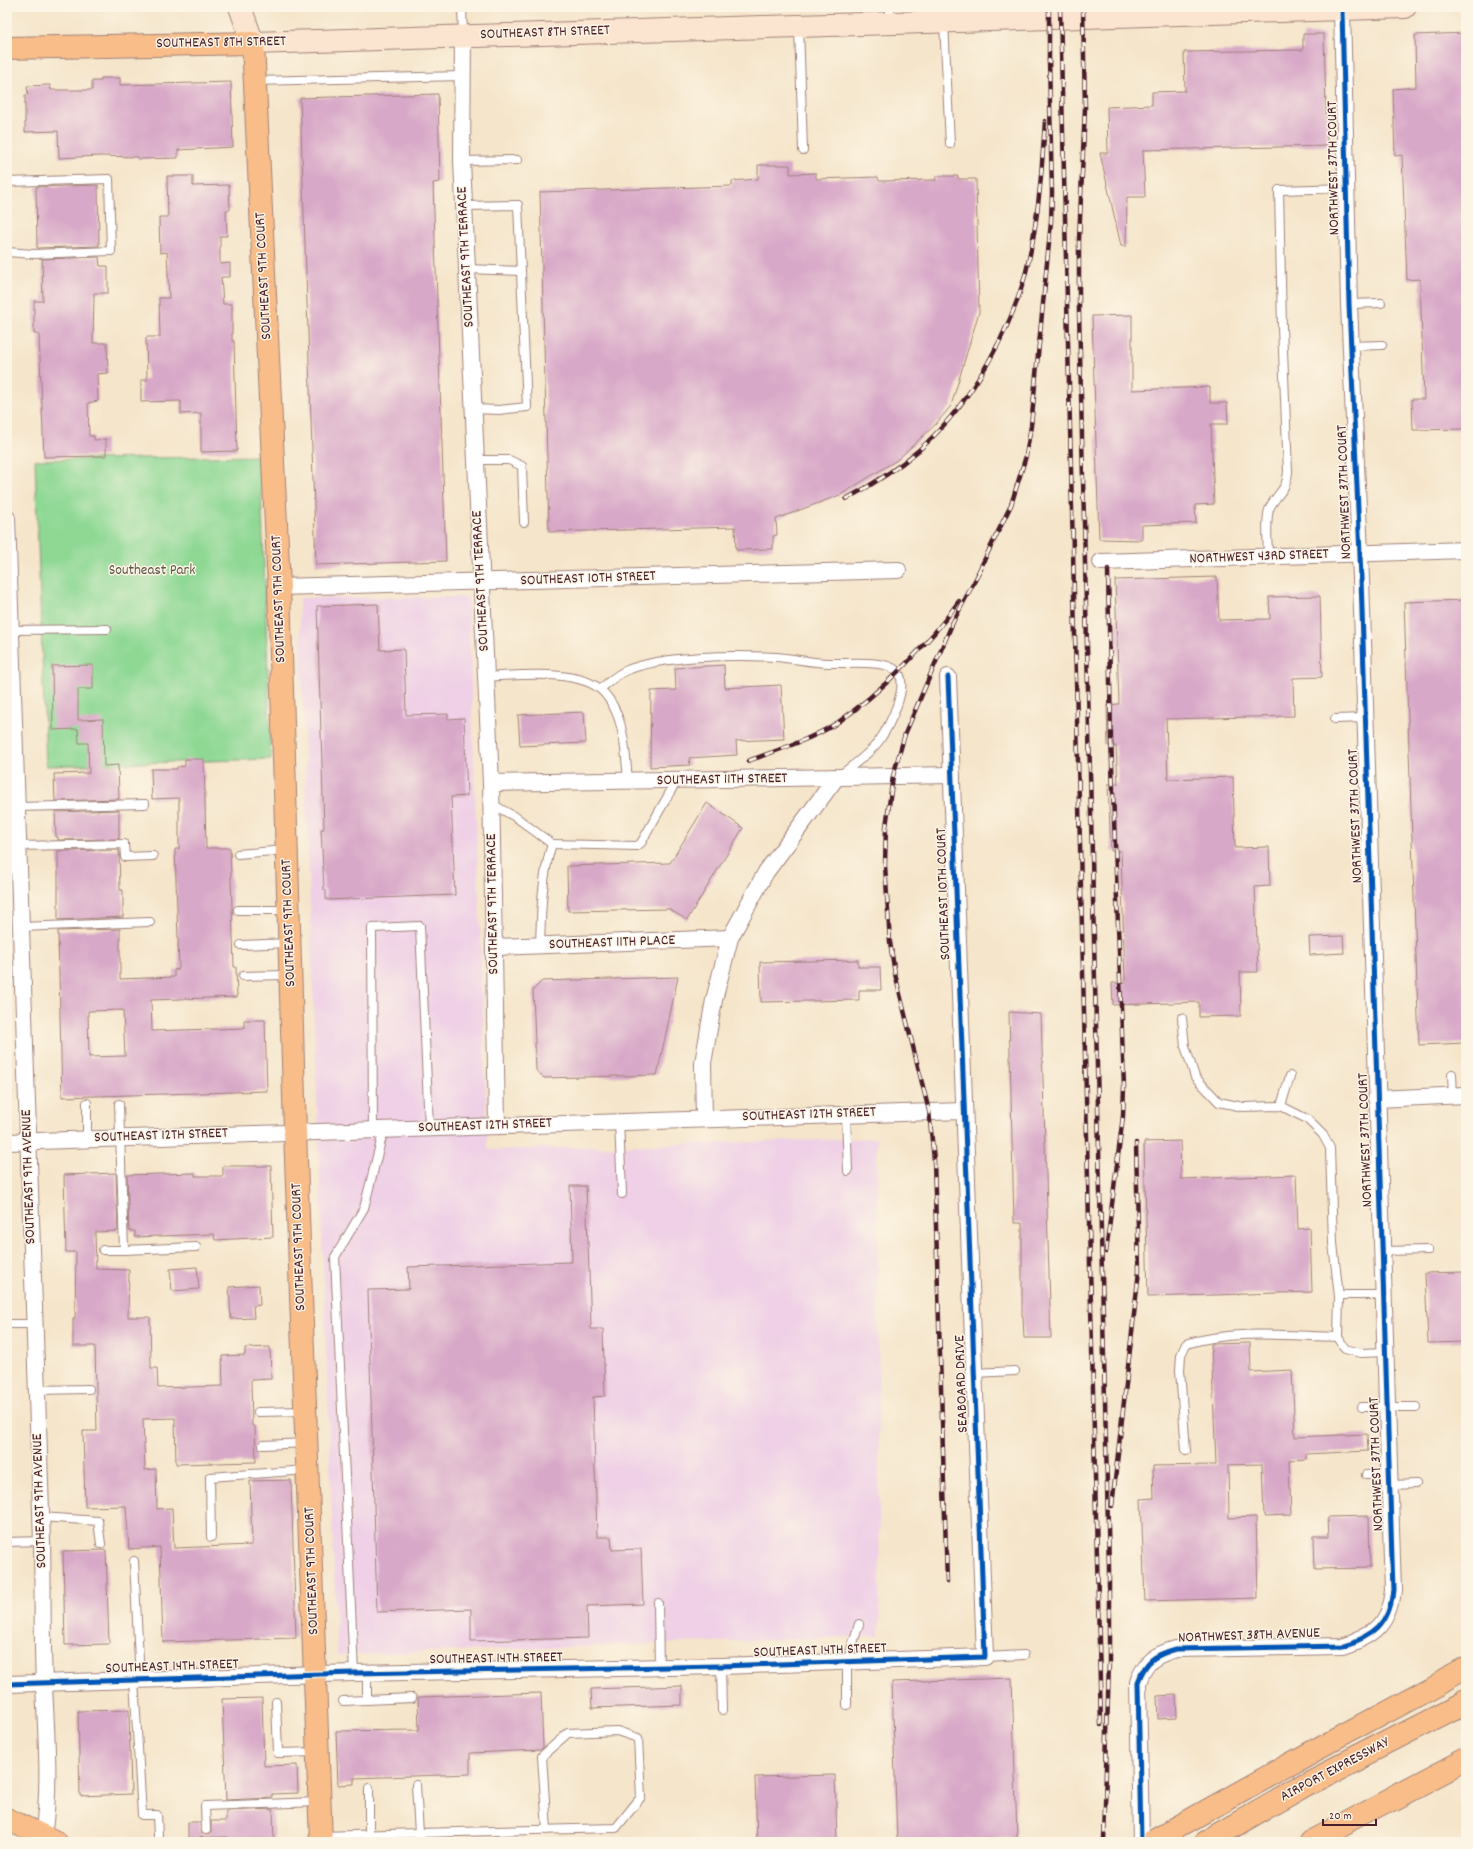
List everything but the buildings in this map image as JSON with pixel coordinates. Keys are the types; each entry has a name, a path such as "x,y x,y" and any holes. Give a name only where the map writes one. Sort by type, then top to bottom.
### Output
{"main road":[{"name":"SOUTHEAST 8TH STREET","path":"7,48 253,43"},
{"name":"SOUTHEAST 9TH COURT","path":"253,43 279,587 295,1132 321,1839"},
{"path":"1151,1842 1310,1752 1466,1669"},
{"name":"AIRPORT EXPRESSWAY","path":"1206,1842 1310,1782 1466,1702"},
{"path":"1311,1842 1466,1760"},
{"path":"7,1819 50,1839"}],"street":[{"name":"SOUTHEAST 9TH COURT","path":"240,7 253,43"},
{"name":"SOUTHEAST 8TH STREET","path":"253,43 798,26 890,15 944,21 1210,10 1405,7"},
{"name":"NORTHWEST 37TH COURT","path":"1342,9 1351,346 1360,553 1376,1099 1388,1407 1393,1591 1391,1603 1384,1620"},
{"name":"SOUTHEAST 9TH TERRACE","path":"463,36 462,161 466,269 492,804 497,1125"},
{"name":"SOUTHEAST 9TH AVENUE","path":"7,518 8,593 11,630 18,846 13,865 21,927 42,1541 44,1683 50,1839"},
{"name":"NORTHWEST 43RD STREET","path":"1101,562 1466,550"},
{"name":"SOUTHEAST 10TH STREET","path":"279,587 898,570"},
{"name":"SOUTHEAST 10TH COURT","path":"948,677 964,1111"},
{"name":"SOUTHEAST 11TH STREET","path":"491,783 952,775"},
{"path":"704,1118 703,1063 714,1000 730,938 766,872 836,778"},
{"name":"SOUTHEAST 11TH PLACE","path":"494,948 730,938"},
{"path":"1376,1099 1459,1096"},
{"name":"SOUTHEAST 12TH STREET","path":"7,1142 704,1118 964,1111"},
{"name":"SEABOARD DRIVE","path":"964,1111 985,1657"},
{"name":"NORTHWEST 38TH AVENUE","path":"1141,1842 1138,1682 1141,1672 1148,1661 1161,1653 1176,1649 1342,1646 1368,1636 1384,1620"},
{"name":"SOUTHEAST 14TH STREET","path":"7,1684 316,1674 659,1668 985,1657"}],"lane":[{"path":"462,7 463,36"},
{"path":"944,21 950,144"},
{"path":"798,26 803,150"},
{"path":"255,81 462,76"},
{"path":"462,161 517,160"},
{"path":"7,182 109,179 111,251 34,254 7,252"},
{"path":"1268,557 1268,513 1271,506 1287,484 1288,472 1282,327 1279,190 1347,188"},
{"path":"464,206 518,206 521,270 527,407 499,410 473,409"},
{"path":"466,269 521,270"},
{"path":"1350,304 1381,304"},
{"path":"1351,346 1382,345"},
{"path":"475,460 510,460 522,466 524,522"},
{"path":"11,630 107,629"},
{"path":"600,689 624,672 648,665 694,658 775,657 828,663 880,664 897,671 902,679 900,695 893,718 879,741 861,759 836,778"},
{"path":"486,677 539,674 582,680 600,689 617,713 622,736 628,781"},
{"path":"1335,719 1365,718"},
{"path":"492,804 517,818 552,844 637,846 641,843 677,780"},
{"path":"17,807 145,804"},
{"path":"18,846 124,844 125,857 153,856"},
{"path":"540,945 541,916 547,863 552,844"},
{"path":"238,854 286,850"},
{"path":"238,910 288,910"},
{"path":"21,927 150,922"},
{"path":"368,1700 360,1673 335,1257 364,1208 378,1129 372,928 420,926 429,1127"},
{"path":"241,945 289,943"},
{"path":"243,976 290,976"},
{"path":"1182,1018 1185,1046 1195,1077 1219,1102 1244,1107 1281,1106 1307,1119 1323,1135 1330,1148 1333,1243 1339,1297 1338,1337 1345,1349 1361,1353 1386,1352"},
{"path":"1452,1074 1459,1096"},
{"path":"1281,1106 1290,1076"},
{"path":"87,1103 87,1139"},
{"path":"119,1104 124,1250"},
{"path":"846,1114 848,1171"},
{"path":"619,1121 622,1194"},
{"path":"103,1250 196,1247"},
{"path":"1382,1251 1428,1250"},
{"path":"1339,1297 1343,1295 1384,1294"},
{"path":"7,1324 34,1324"},
{"path":"1186,1451 1180,1370 1181,1355 1186,1344 1203,1339 1233,1335 1338,1337"},
{"path":"974,1372 1015,1371"},
{"path":"37,1390 89,1389"},
{"path":"1362,1407 1416,1407"},
{"path":"258,1412 305,1411"},
{"path":"263,1445 307,1443"},
{"path":"211,1537 210,1477 308,1470"},
{"path":"1366,1475 1416,1484"},
{"path":"41,1517 98,1521 101,1544"},
{"path":"7,1542 42,1541"},
{"path":"134,1561 142,1815 157,1815 158,1836"},
{"path":"658,1603 659,1668"},
{"path":"847,1705 847,1662 859,1624"},
{"path":"985,1657 1024,1655"},
{"path":"721,1666 722,1710"},
{"path":"343,1701 412,1698"},
{"path":"276,1702 278,1753 318,1752"},
{"path":"321,1839 419,1838 547,1830 616,1828 640,1797 638,1738 617,1731 568,1733 542,1756 547,1830"},
{"path":"416,1785 419,1838"},
{"path":"368,1788 369,1838"},
{"path":"206,1830 205,1806 320,1802"}],"shaded area":[{"path":"468,597 488,1150 877,1138 880,1636 337,1655 299,598"}],"green space":[{"name":"Southeast Park","path":"260,456 271,759 46,766 35,460"}],"railway":[{"path":"1049,7 1049,63"},
{"path":"1060,7 1101,1725"},
{"path":"1083,7 1085,108 1079,240 1079,311 1109,1568 1109,1661 1104,1842"},
{"path":"978,573 1011,505 1026,456 1031,426 1051,222 1052,193 1049,59"},
{"path":"846,499 902,464 938,431 973,387 1002,337 1013,311 1029,259 1040,190 1045,121"},
{"path":"947,1582 934,1160 929,1111 895,974 890,942 885,865 886,827 893,776 905,734 953,622 981,569"},
{"path":"1106,1252 1123,1116 1124,1086 1111,738 1108,569"},
{"path":"748,761 816,735 837,723 853,711 870,698 903,667 934,634 959,601"},
{"path":"1112,1506 1139,1271 1136,1143"}],"cycle path":[{"path":"1141,1842 1138,1682 1144,1668 1148,1663 1157,1656 1176,1649 1342,1646 1362,1638 1378,1628 1388,1612 1393,1591 1361,578 1349,304 1342,9"},
{"path":"7,1684 354,1673 721,1666 985,1657 948,677"}]}
